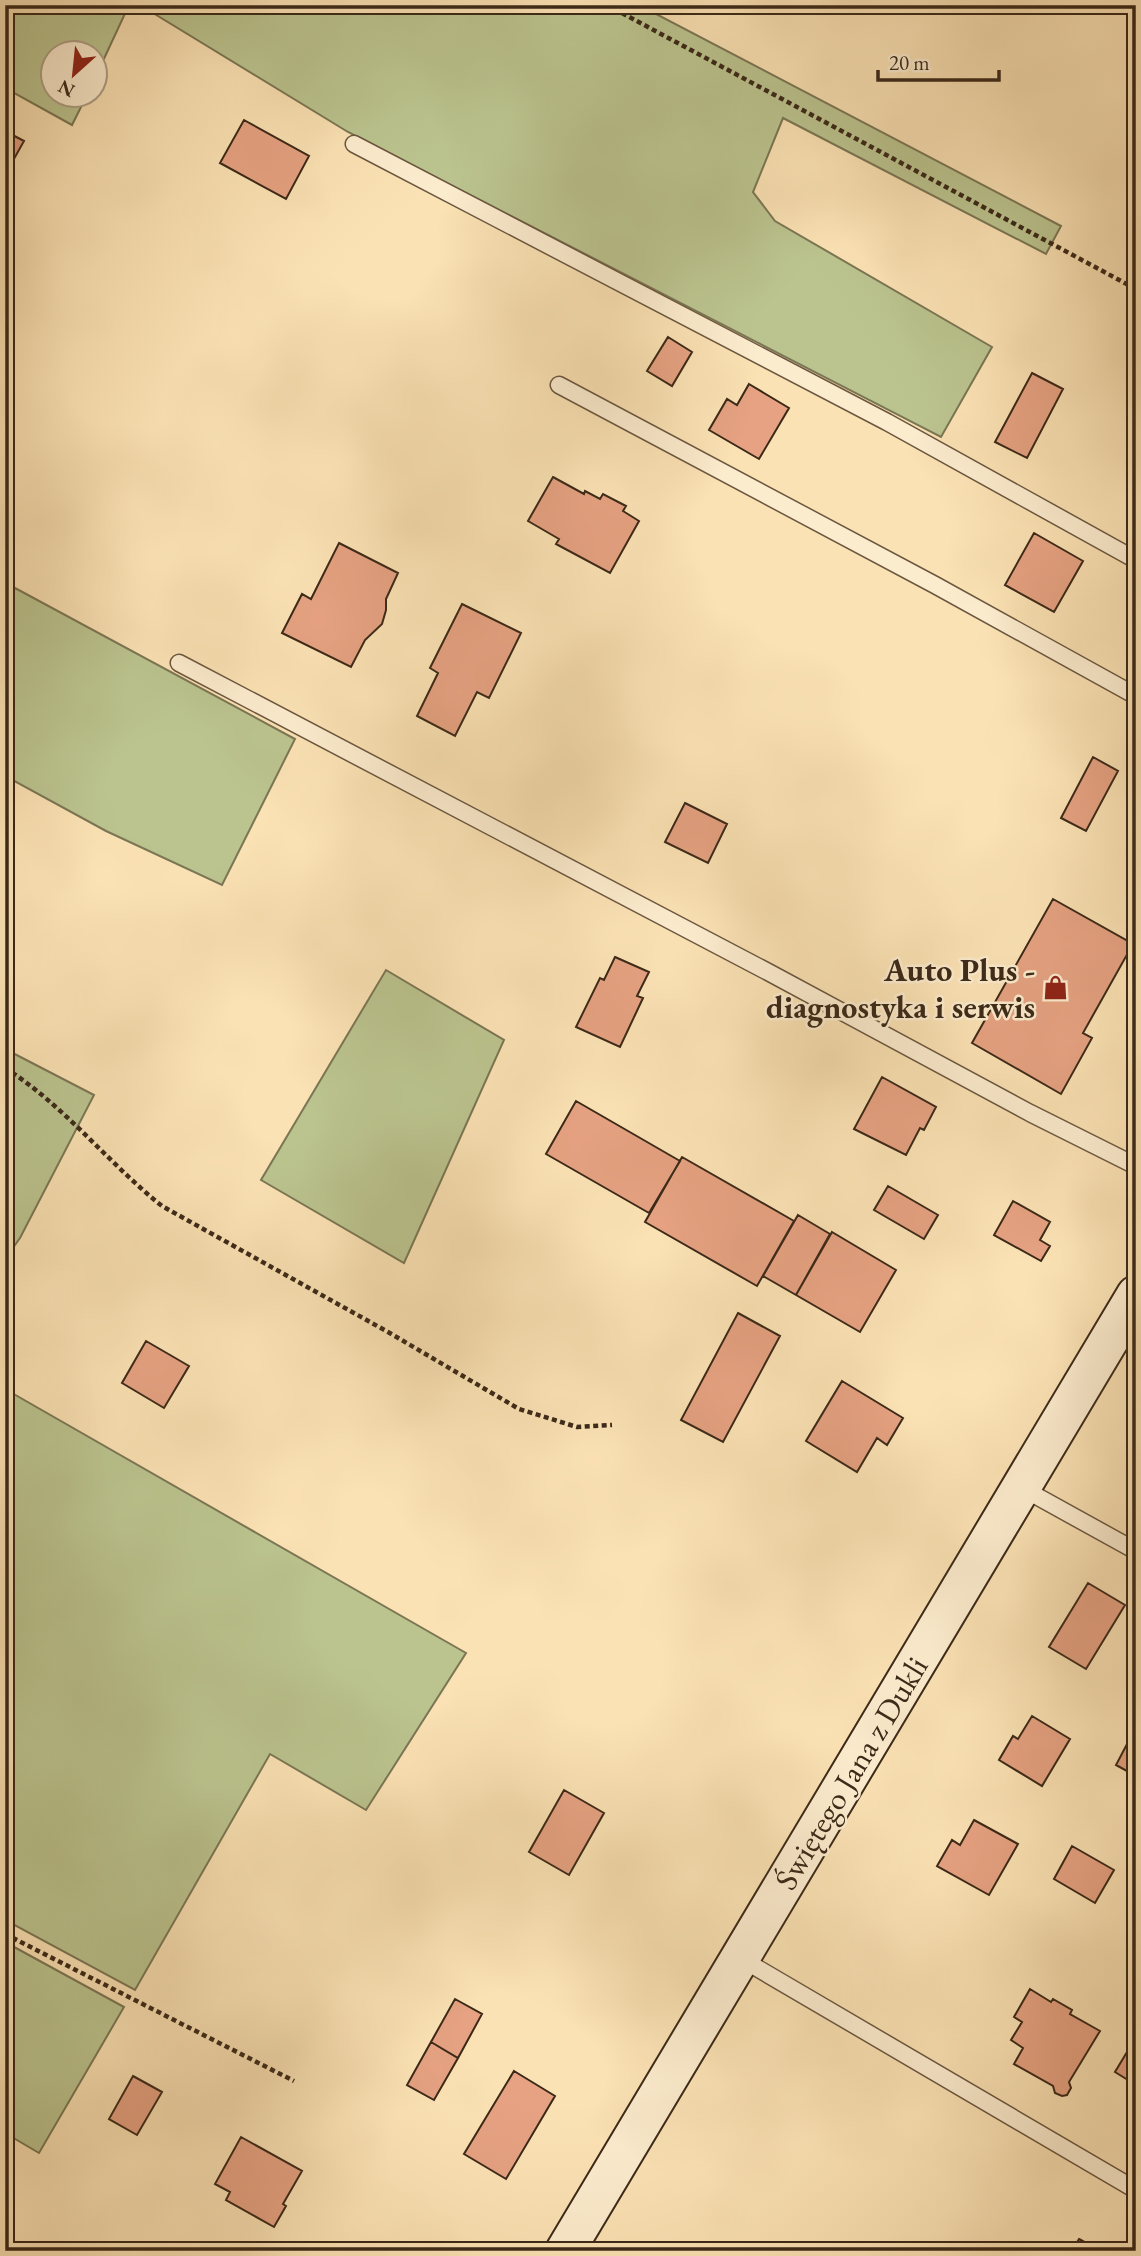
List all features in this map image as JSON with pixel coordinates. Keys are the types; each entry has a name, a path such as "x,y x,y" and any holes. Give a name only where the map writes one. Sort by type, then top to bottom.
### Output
{"main road":[{"name":"Świętego Jana z Dukli","path":"565,2251 1136,1295"}],"lane":[{"path":"354,144 887,422 1136,560"},
{"path":"559,385 935,585 1136,696"},
{"path":"179,663 1030,1113 1136,1166"},
{"path":"1021,1487 1136,1551"},
{"path":"740,1958 1136,2190"}],"path":[{"path":"607,5 1136,289"},
{"path":"5,1068 43,1095 132,1182 162,1206 388,1332 519,1409 577,1427 612,1425"},
{"path":"5,1934 294,2081"}],"green space":[{"path":"5,5 129,5 108,50 108,38 38,38 38,106 5,88"},
{"path":"140,5 639,5 1061,226 1046,254 783,118 753,192 775,221 992,347 941,437 348,132"},
{"path":"41,108 80,108 72,125"},
{"path":"15,588 295,739 222,885 106,831 5,776 5,605"},
{"path":"386,970 504,1040 404,1263 261,1180"},
{"path":"5,1049 94,1095 20,1238 5,1259"},
{"path":"5,1389 466,1653 366,1810 270,1754 135,1990 5,1920"},
{"path":"5,1942 124,2007 39,2153 5,2133"}],"building":[{"path":"244,120 309,156 286,199 220,163"},
{"path":"5,131 24,141 5,175"},
{"path":"668,337 692,352 672,386 647,371"},
{"path":"1032,373 1063,389 1027,458 995,442"},
{"path":"749,384 789,408 759,459 709,430 727,399 737,405"},
{"path":"553,477 584,494 585,491 600,499 603,494 626,506 623,511 639,521 610,573 556,544 559,539 528,521"},
{"path":"1034,533 1083,561 1054,612 1005,585"},
{"path":"339,543 398,573 386,599 382,624 365,640 351,667 282,633 302,594 311,599"},
{"path":"462,604 521,633 489,698 477,692 455,736 417,716 438,673 430,668"},
{"path":"1093,757 1118,771 1086,831 1061,818"},
{"path":"685,803 727,824 708,863 665,842"},
{"name":"Auto Plus - diagnostyka i serwis","path":"1053,899 1133,944 1083,1033 1092,1038 1061,1094 972,1043"},
{"path":"615,957 649,972 637,996 643,998 620,1047 576,1027 600,978 604,980"},
{"path":"882,1077 936,1107 924,1130 920,1128 906,1155 854,1129"},
{"path":"576,1101 680,1161 649,1213 546,1154"},
{"path":"682,1157 794,1221 757,1286 645,1222"},
{"path":"888,1186 938,1215 924,1239 874,1210"},
{"path":"1013,1201 1050,1222 1040,1240 1050,1246 1041,1261 994,1235"},
{"path":"798,1215 830,1234 796,1295 763,1276"},
{"path":"832,1232 896,1270 860,1332 796,1295"},
{"path":"738,1313 780,1336 723,1442 681,1420"},
{"path":"146,1341 189,1366 164,1408 122,1383"},
{"path":"842,1381 903,1418 887,1445 877,1438 857,1472 806,1441"},
{"path":"1088,1583 1125,1605 1086,1669 1049,1647"},
{"path":"1032,1716 1070,1739 1042,1786 999,1760 1013,1736 1018,1739"},
{"path":"1127,1744 1136,1748 1136,1776 1116,1765"},
{"path":"564,1790 604,1813 569,1875 529,1852"},
{"path":"974,1820 1018,1844 989,1895 937,1866 952,1840 960,1845"},
{"path":"1072,1846 1114,1870 1095,1903 1054,1879"},
{"path":"1030,1989 1051,2002 1053,1999 1072,2010 1070,2014 1100,2031 1069,2082 1071,2088 1067,2095 1055,2093 1053,2086 1014,2064 1023,2048 1011,2040 1022,2022 1014,2017"},
{"path":"455,1999 482,2014 458,2058 431,2042"},
{"path":"1136,2037 1136,2085 1115,2072"},
{"path":"431,2042 458,2058 434,2100 407,2085"},
{"path":"514,2071 555,2096 506,2179 464,2154"},
{"path":"133,2076 162,2092 137,2135 109,2119"},
{"path":"241,2137 302,2171 283,2204 286,2206 274,2227 226,2200 230,2192 215,2184"},
{"path":"1079,2239 1101,2251 1072,2251"}],"place":[{"name":"Auto Plus - diagnostyka i serwis","path":"1055,988"}]}
